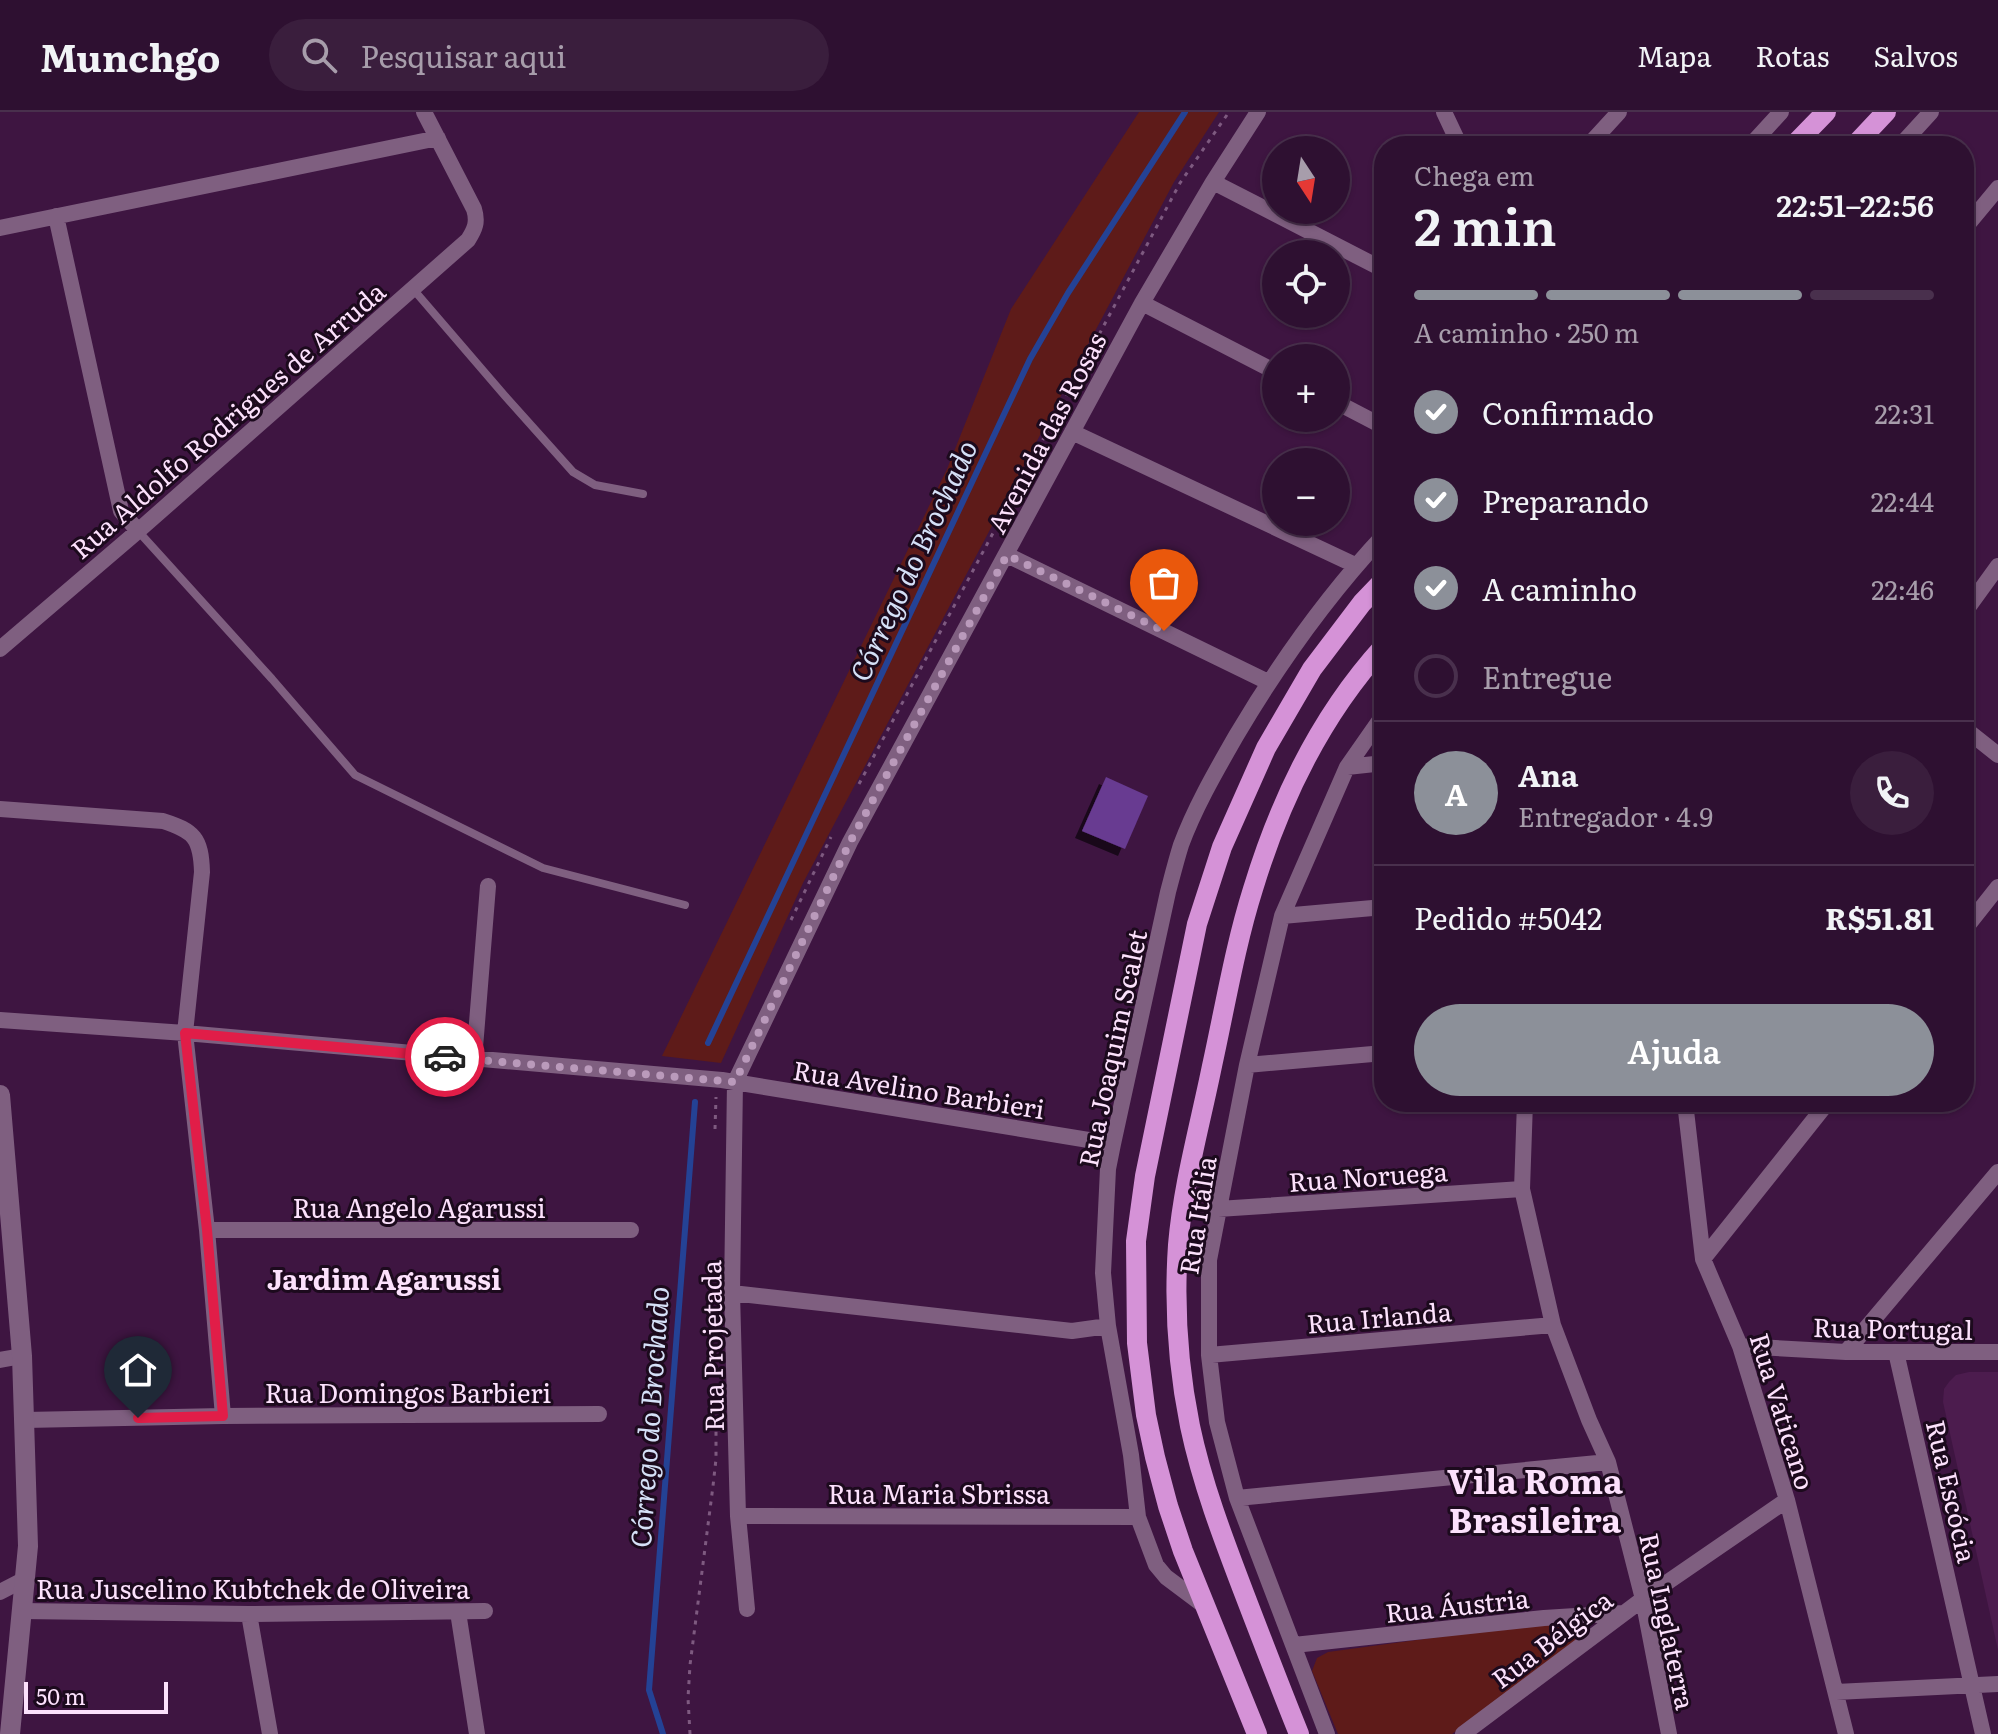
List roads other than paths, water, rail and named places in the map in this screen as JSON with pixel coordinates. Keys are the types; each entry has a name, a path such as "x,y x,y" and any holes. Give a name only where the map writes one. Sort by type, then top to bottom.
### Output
{"main road":[{"path":"1803,136 1826,112"},
{"path":"1863,136 1886,112"},
{"path":"1257,1734 1168,1506 1146,1415 1137,1343 1136,1241 1145,1176 1197,924 1222,847 1266,748 1312,669 1374,590"},
{"path":"1299,1734 1225,1542 1190,1425 1176,1301 1178,1245 1226,999 1257,877 1295,777 1329,718 1374,659"}],"street":[{"path":"0,228 438,138 424,112"},
{"name":"Avenida das Rosas","path":"729,1081 850,842 1142,303 1258,112"},
{"path":"1444,112 1455,136"},
{"path":"1597,136 1619,112"},
{"path":"1759,136 1781,112"},
{"path":"1909,136 1931,112"},
{"name":"Rua Aldolfo Rodrigues de Arruda","path":"0,649 468,240 475,230 477,218 438,138"},
{"path":"1213,182 1374,265"},
{"path":"1974,217 1998,188"},
{"path":"56,216 121,511 138,531"},
{"path":"1142,303 1262,365"},
{"path":"1350,409 1374,422"},
{"path":"1072,432 1355,565"},
{"name":"Rua Joaquim Scalet","path":"1206,1607 1166,1577 1156,1565 1138,1517 1131,1455 1108,1326 1103,1273 1108,1169 1168,892 1193,817 1268,682 1355,565 1374,545"},
{"path":"1007,555 1268,682"},
{"path":"1974,599 1998,566"},
{"name":"Rua Itália","path":"1327,1734 1237,1498 1217,1422 1209,1355 1209,1260 1247,1065 1282,916 1347,767 1374,728"},
{"path":"1974,736 1998,755"},
{"path":"1347,767 1374,764"},
{"path":"0,809 163,821 183,828 196,840 202,856 185,1033 207,1230 223,1416"},
{"path":"474,1060 488,886"},
{"path":"1974,917 1998,887"},
{"path":"1282,916 1374,908"},
{"name":"Rua Avelino Barbieri","path":"0,1020 185,1033 729,1081 1113,1144"},
{"path":"1247,1065 1374,1054"},
{"name":"Rua Projetada","path":"729,1081 738,1516 747,1609"},
{"path":"0,1095 22,1356 28,1546 10,1734"},
{"name":"Rua Inglaterra","path":"1525,1112 1522,1189 1553,1325 1608,1462 1643,1599 1669,1734"},
{"name":"Rua Vaticano","path":"1686,1112 1703,1259 1740,1346 1787,1500 1846,1734"},
{"path":"1703,1259 1820,1112"},
{"path":"1846,1352 1998,1172"},
{"name":"Rua Noruega","path":"1218,1209 1522,1189"},
{"name":"Rua Angelo Agarussi","path":"207,1230 631,1230"},
{"path":"732,1293 1072,1331 1108,1326"},
{"name":"Rua Irlanda","path":"1209,1355 1553,1325"},
{"name":"Rua Portugal","path":"1740,1346 1846,1352 1998,1352"},
{"name":"Rua Escócia","path":"1896,1352 1983,1734"},
{"path":"0,1360 22,1356"},
{"name":"Rua Domingos Barbieri","path":"25,1420 599,1414"},
{"path":"1237,1498 1608,1462"},
{"name":"Rua Bélgica","path":"1463,1734 1643,1599 1787,1500"},
{"name":"Rua Maria Sbrissa","path":"738,1516 1138,1517"},
{"path":"0,1592 25,1579"},
{"name":"Rua Juscelino Kubtchek de Oliveira","path":"21,1611 249,1614 485,1611"},
{"path":"458,1612 477,1734"},
{"name":"Rua Áustria","path":"1294,1645 1544,1618 1625,1613"},
{"path":"249,1614 270,1734"},
{"path":"1836,1692 1998,1684"}],"lane":[{"path":"413,288 573,472 595,485 643,494"},
{"path":"138,531 355,775 543,868 685,905"}],"waterway":[{"name":"Córrego do Brochado","path":"708,1043 1030,359 1068,293 1185,112"},
{"name":"Córrego do Brochado","path":"663,1734 649,1690 695,1102"}],"district":[{"name":"Jardim Agarussi","path":"384,1278"},
{"name":"Vila Roma Brasileira","path":"1535,1498"}]}
